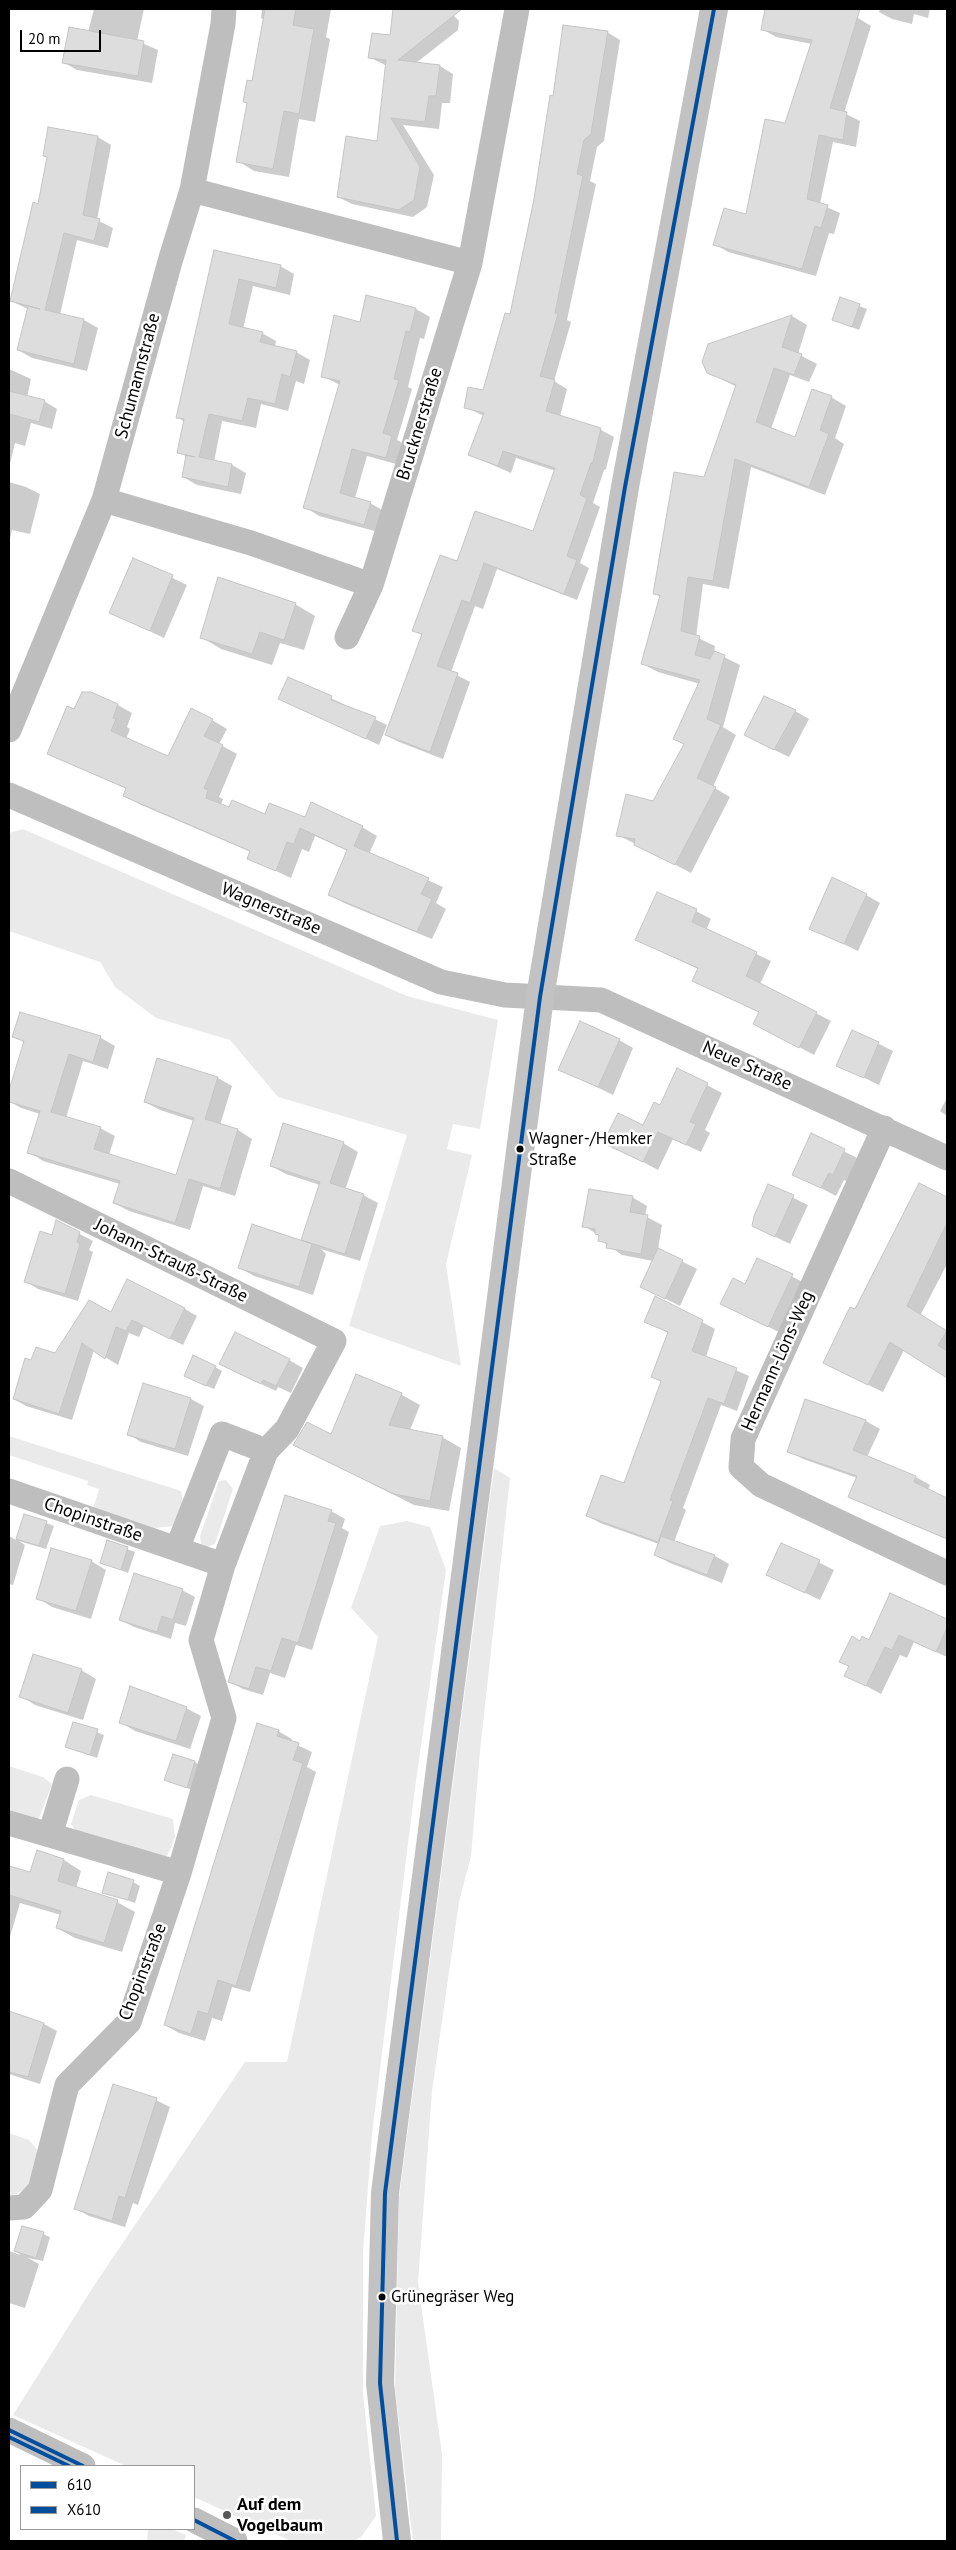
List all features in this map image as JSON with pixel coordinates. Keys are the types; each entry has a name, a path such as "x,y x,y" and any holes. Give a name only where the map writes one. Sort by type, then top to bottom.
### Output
{"main road":[{"path":"397,2541 380,2383 385,2193 540,996 625,487 714,9"}],"street":[{"name":"Schumannstraße","path":"9,730 104,500 170,258 192,190 223,24 224,9"},
{"name":"Brucknerstraße","path":"347,637 371,585 470,263 517,9"},
{"path":"192,190 470,263"},
{"path":"104,500 251,543 371,585"},
{"name":"Wagnerstraße","path":"9,795 441,982 505,995 540,996"},
{"name":"Neue Straße","path":"540,996 601,1000 947,1158"},
{"name":"Hermann-Löns-Weg","path":"884,1128 743,1439 741,1467 761,1485 947,1573"},
{"name":"Johann-Strauß-Straße","path":"9,1182 334,1341"},
{"name":"Chopinstraße","path":"9,2208 24,2207 40,2190 67,2085 129,2022 179,1873 224,1718 201,1640 223,1565 266,1451 287,1429 334,1341"},
{"path":"177,1549 222,1434 266,1451"},
{"name":"Chopinstraße","path":"9,1491 223,1565"},
{"path":"50,1835 67,1780"},
{"path":"9,1823 179,1873"},
{"path":"9,2430 81,2465"},
{"path":"198,2529 235,2541"}],"shaded area":[{"path":"23,829 407,996 498,1020 480,1129 453,1124 447,1149 472,1155 446,1264 461,1366 349,1326 407,1135 278,1097 230,1040 156,1018 115,987 100,962 9,931 9,833"},
{"path":"9,1436 181,1491 183,1503 173,1526 155,1528 93,1509 99,1489 87,1485 88,1481 9,1455"},
{"path":"494,1468 510,1478 480,1751 471,1856 459,1902 432,2091 418,2283 442,2454 441,2541 413,2541 395,2389 399,2198"},
{"path":"226,1480 233,1489 215,1544 208,1547 201,1544 200,1536 219,1481"},
{"path":"407,1521 430,1527 446,1570 414,1795 372,2134 363,2253 363,2393 376,2516 361,2537 353,2541 291,2541 195,2497 195,2465 124,2465 13,2415 95,2284 245,2062 287,2062 378,1637 351,1608 380,1526"},
{"path":"9,1766 43,1777 52,1784 39,1818 31,1823 9,1816"},
{"path":"91,1795 173,1819 175,1837 166,1859 79,1835 71,1824 79,1800"},
{"path":"9,2133 29,2140 40,2153 30,2185 15,2195 9,2196"},
{"path":"148,2530 174,2530 186,2535 184,2541 147,2541"}],"building":[{"path":"265,9 296,9 293,25 314,29 299,114 284,111 273,169 236,162 247,103 243,102 247,80 252,81"},
{"path":"393,9 462,9 398,60 440,65 436,96 429,96 425,122 391,118 420,167 414,200 399,210 337,197 346,136 377,141 386,60 368,58 372,33 390,35"},
{"path":"765,9 860,9 830,108 847,112 843,140 819,135 807,199 828,205 821,228 815,226 802,269 713,245 724,208 746,214 765,119 785,123 812,40 761,30"},
{"path":"563,25 608,31 591,134 584,140 577,174 583,176 555,313 558,314 540,376 555,380 546,411 601,428 593,462 580,495 587,498 567,556 577,560 564,594 484,563 470,603 462,600 437,666 458,673 430,752 385,735 422,634 412,631 440,555 457,561 475,511 533,531 555,468 503,451 498,466 468,455 484,413 464,408 468,387 483,390 505,313 510,314 534,199 550,95 553,96"},
{"path":"69,27 144,41 138,76 62,63"},
{"path":"48,127 98,136 83,215 100,219 94,241 64,233 45,310 84,319 74,364 17,350 28,306 40,309 10,301 33,202 38,204 47,157 43,156"},
{"path":"214,250 281,265 276,288 239,279 229,324 263,332 260,342 297,351 290,377 282,374 275,404 248,398 242,421 209,414 199,457 232,464 228,487 182,477 186,455 177,453 184,419 176,418"},
{"path":"366,295 416,308 410,332 406,331 394,379 399,380 383,433 392,436 386,458 352,449 340,493 371,502 364,525 303,508 340,381 321,377 334,315 360,322"},
{"path":"840,297 860,304 852,327 832,320"},
{"path":"792,315 782,347 802,354 794,375 774,368 756,422 795,437 812,389 832,396 820,430 829,434 809,487 735,459 713,581 688,577 681,631 700,636 695,655 710,659 714,651 725,655 707,719 721,725 697,778 716,787 675,865 634,845 635,839 616,836 626,794 653,801 684,744 673,739 700,680 641,664 660,595 653,594 674,472 704,477 736,385 707,373 702,362 708,344"},
{"path":"9,391 45,400 39,422 9,414"},
{"path":"133,558 173,575 150,631 109,613"},
{"path":"218,577 296,603 284,640 260,632 252,654 200,638"},
{"path":"288,677 332,696 331,700 376,717 366,739 278,699"},
{"path":"82,692 91,692 118,704 113,718 116,719 111,731 168,756 191,708 213,719 204,736 223,745 204,788 208,790 206,798 229,807 232,800 265,814 269,803 305,817 311,802 363,826 354,846 429,878 421,894 432,899 417,932 328,895 347,850 300,828 294,844 287,842 276,871 247,859 250,851 123,796 126,788 47,754 67,706 74,709"},
{"path":"764,696 796,710 774,750 744,735"},
{"path":"832,877 867,894 844,944 809,929"},
{"path":"657,892 697,909 692,922 757,952 746,976 817,1012 799,1048 753,1024 759,1012 692,981 698,968 635,940"},
{"path":"20,1012 101,1036 93,1062 69,1054 51,1112 101,1127 94,1149 176,1175 194,1118 144,1102 157,1058 218,1077 205,1119 238,1129 220,1189 189,1179 175,1223 113,1203 120,1181 27,1153 40,1111 9,1102 9,1090 24,1041 12,1037"},
{"path":"580,1021 620,1039 598,1087 558,1070"},
{"path":"852,1030 879,1042 864,1078 836,1066"},
{"path":"677,1068 708,1083 690,1122 696,1124 686,1145 658,1132 643,1162 603,1143 618,1113 643,1125 654,1102 660,1105"},
{"path":"283,1123 344,1142 330,1183 364,1194 345,1254 301,1240 320,1182 270,1166"},
{"path":"811,1133 845,1149 833,1175 829,1173 821,1188 792,1175"},
{"path":"919,1183 947,1197 947,1223 907,1306 947,1331 938,1345 947,1351 947,1378 890,1342 868,1385 823,1363 850,1307 855,1309"},
{"path":"768,1184 794,1195 775,1237 752,1226 754,1216"},
{"path":"589,1189 633,1196 630,1212 648,1215 641,1254 606,1248 607,1243 598,1241 599,1235 595,1234 595,1229 582,1227"},
{"path":"56,1220 80,1232 77,1242 80,1244 65,1294 24,1282 40,1231 52,1235"},
{"path":"252,1224 312,1244 299,1287 238,1268"},
{"path":"658,1248 683,1260 665,1299 640,1287"},
{"path":"757,1258 793,1274 768,1327 720,1304 733,1278 745,1284"},
{"path":"127,1279 185,1308 170,1339 132,1320 126,1331 116,1327 105,1359 82,1343 59,1414 13,1399 25,1358 31,1360 36,1347 55,1353 89,1300 111,1312"},
{"path":"655,1296 703,1320 692,1351 737,1368 724,1404 708,1398 670,1500 673,1501 658,1542 586,1516 601,1475 624,1483 661,1381 651,1377 668,1332 644,1322"},
{"path":"235,1332 290,1359 276,1386 263,1380 261,1384 219,1364"},
{"path":"193,1355 216,1366 206,1386 184,1376"},
{"path":"356,1374 402,1393 389,1425 443,1436 430,1501 394,1494 293,1445 307,1422 331,1434"},
{"path":"143,1383 191,1398 175,1449 127,1435"},
{"path":"805,1399 866,1420 853,1450 916,1476 914,1482 947,1498 947,1539 848,1497 857,1476 787,1452"},
{"path":"285,1495 332,1510 328,1521 336,1523 298,1643 282,1638 271,1671 256,1667 249,1689 228,1682"},
{"path":"24,1514 47,1521 39,1546 16,1539"},
{"path":"661,1536 715,1555 707,1575 654,1555"},
{"path":"107,1540 128,1547 121,1570 100,1563"},
{"path":"781,1543 820,1560 805,1593 766,1575"},
{"path":"51,1548 92,1560 76,1611 36,1599"},
{"path":"134,1573 183,1589 173,1620 162,1616 157,1632 119,1620"},
{"path":"890,1593 947,1619 947,1628 936,1652 899,1635 892,1650 885,1647 866,1686 844,1676 849,1666 839,1662 852,1636 860,1641 862,1636 869,1640"},
{"path":"33,1654 82,1669 68,1713 19,1697"},
{"path":"130,1686 187,1707 176,1741 119,1723"},
{"path":"73,1722 98,1729 90,1755 65,1747"},
{"path":"257,1723 279,1730 277,1736 299,1743 293,1760 303,1763 236,1986 218,1980 208,2014 198,2011 191,2034 164,2025"},
{"path":"173,1754 195,1761 187,1788 164,1780"},
{"path":"37,1850 64,1859 58,1881 118,1900 104,1943 56,1928 61,1911 9,1895 9,1866 30,1872"},
{"path":"108,1872 134,1880 128,1900 102,1893"},
{"path":"9,2011 44,2023 28,2077 9,2072"},
{"path":"113,2084 157,2098 125,2198 119,2196 112,2221 74,2209"},
{"path":"22,2226 44,2232 36,2258 14,2251"}],"transit line":[{"name":"610","path":"397,2541 380,2383 385,2193 540,997 625,487 714,9"},
{"name":"610","path":"9,2430 81,2465"},
{"name":"X610","path":"9,2437 67,2465"},
{"name":"610","path":"195,2521 235,2541"}],"place":[{"name":"Wagner-/Hemker Straße","path":"520,1149"},
{"name":"Grünegräser Weg","path":"382,2297"},
{"name":"Auf dem Vogelbaum","path":"227,2515"}]}
